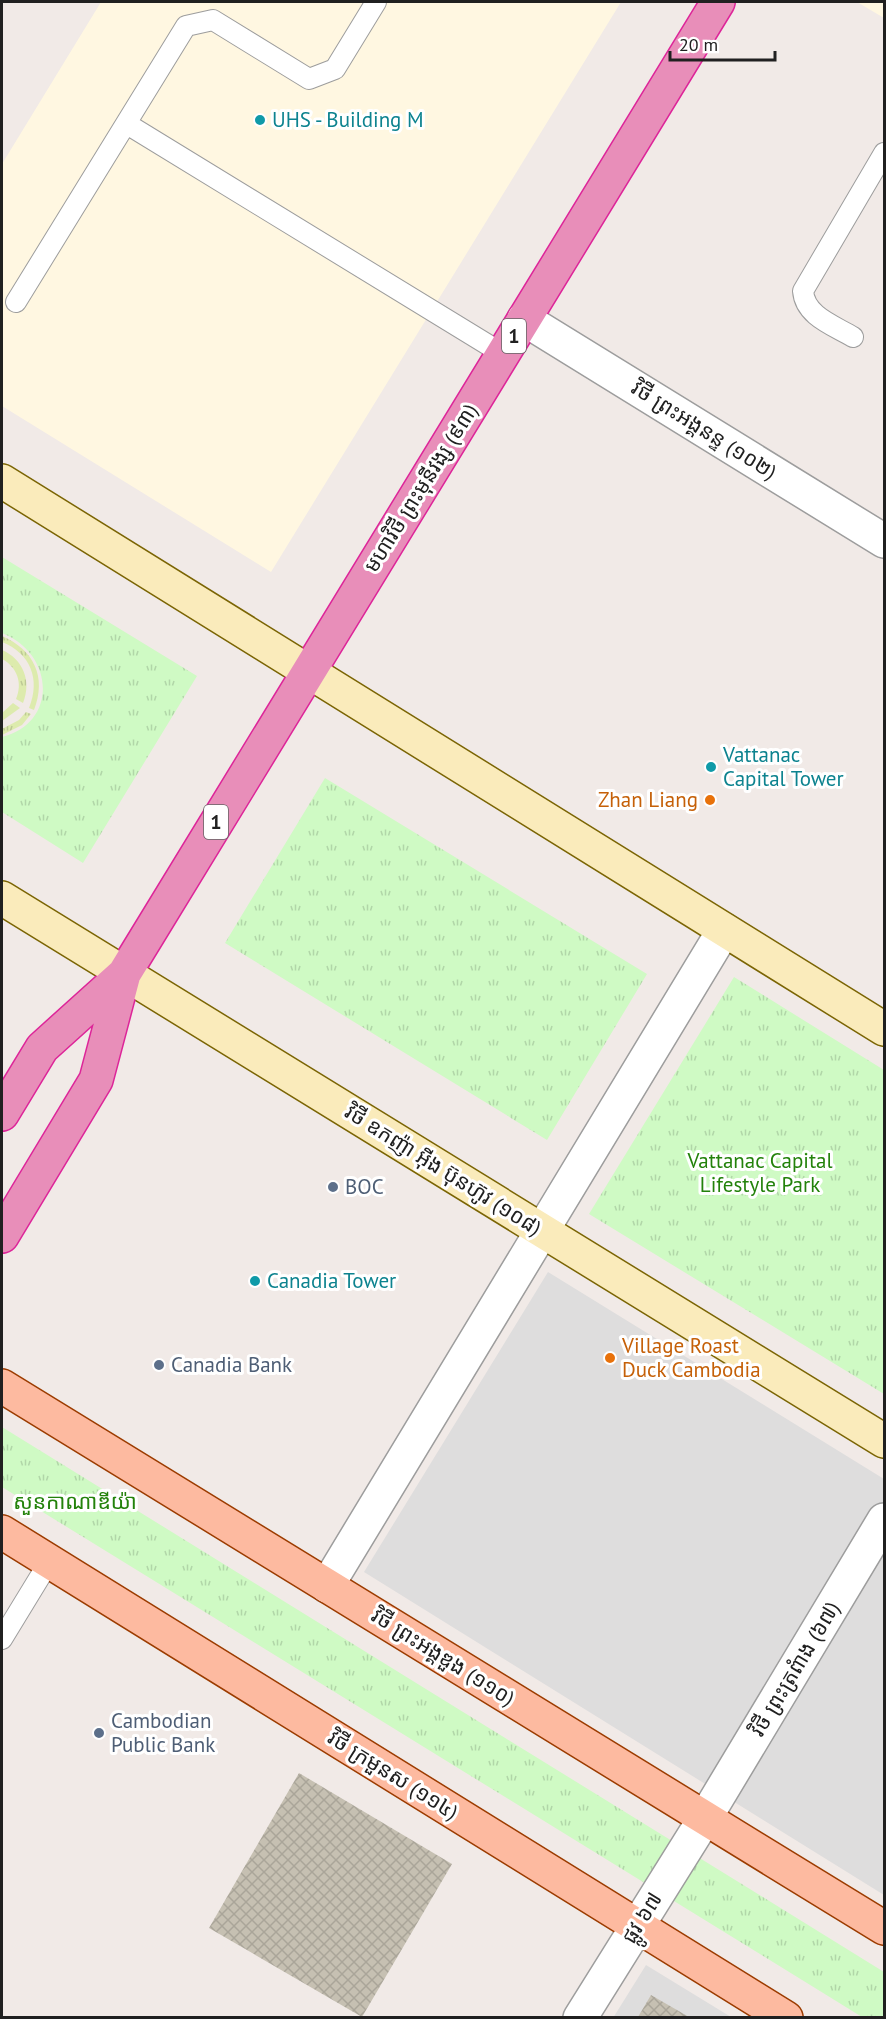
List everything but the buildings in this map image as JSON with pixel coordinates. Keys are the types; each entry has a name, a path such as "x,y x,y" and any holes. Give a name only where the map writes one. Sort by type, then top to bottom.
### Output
{"highway":[{"name":"មហាវិថី ព្រះមុនីវង្ស (៩៣)","path":"2,1236 96,1080 124,974 718,2"},
{"name":"មហាវិថី ព្រះមុនីវង្ស (៩៣)","path":"2,1114 42,1048 124,974"}],"main road":[{"name":"វិថី ព្រះអង្គឌួង (១១០)","path":"2,1386 885,1928"},
{"name":"វិថី ក្រមួនស (១១៤)","path":"2,1532 786,2018"}],"street":[{"name":"វិថី ព្រះអង្គនន្ទ (១០២)","path":"524,319 885,541"},
{"path":"2,481 885,1029"},
{"name":"វិថី ឧកញ៉ា អ៊ីង ប៊ុនហ៊ូវ (១០៨)","path":"2,898 885,1442"},
{"path":"327,1586 724,930"},
{"name":"វិថី ព្រះត្រពំាង (៦៧)","path":"705,1818 885,1520"},
{"name":"ផ្លូវ ៦៧","path":"580,2018 705,1818"}],"lane":[{"path":"16,302 186,26 213,20 309,78 335,69 376,2"},
{"path":"126,124 503,354"},
{"path":"853,337 811,313 804,303 803,291 885,153"},
{"path":"2,1639 49,1562"}],"shaded area":[{"path":"101,2 621,2 271,572 2,406 2,164"},
{"path":"857,2 884,2 884,18"},
{"path":"548,1272 884,1479 884,1895 364,1572"},
{"path":"299,1773 452,1864 362,2017 209,1928"},
{"path":"646,1965 731,2017 613,2018"},
{"path":"651,1995 689,2017 638,2017"}],"green space":[{"path":"2,557 197,676 83,863 2,812 2,737 20,729 33,718 41,703 43,688 40,671 32,656 20,643 2,633"},
{"path":"2,636 22,649 35,666 39,686 34,710 29,708 34,687 30,668 20,653 2,642"},
{"path":"2,650 15,659 24,672 26,695 23,703 16,699 19,681 12,666 2,659"},
{"path":"13,703 20,708 2,721 2,713"},
{"path":"26,712 31,714 22,725 2,735 2,729 19,720"},
{"path":"325,778 647,974 547,1140 225,943"},
{"name":"Vattanac Capital Lifestyle Park","path":"734,977 884,1070 884,1394 589,1214"},
{"name":"សួនកាណាឌីយ៉ា","path":"2,1427 884,1972 884,2017 862,2017 2,1487"}],"place":[{"name":"UHS - Building M","path":"260,120"},
{"name":"Vattanac Capital Tower","path":"711,767"},
{"name":"Zhan Liang","path":"710,800"},
{"name":"BOC","path":"333,1187"},
{"name":"Canadia Tower","path":"255,1281"},
{"name":"Village Roast Duck Cambodia","path":"610,1358"},
{"name":"Canadia Bank","path":"159,1365"},
{"name":"Cambodian Public Bank","path":"99,1733"}]}
